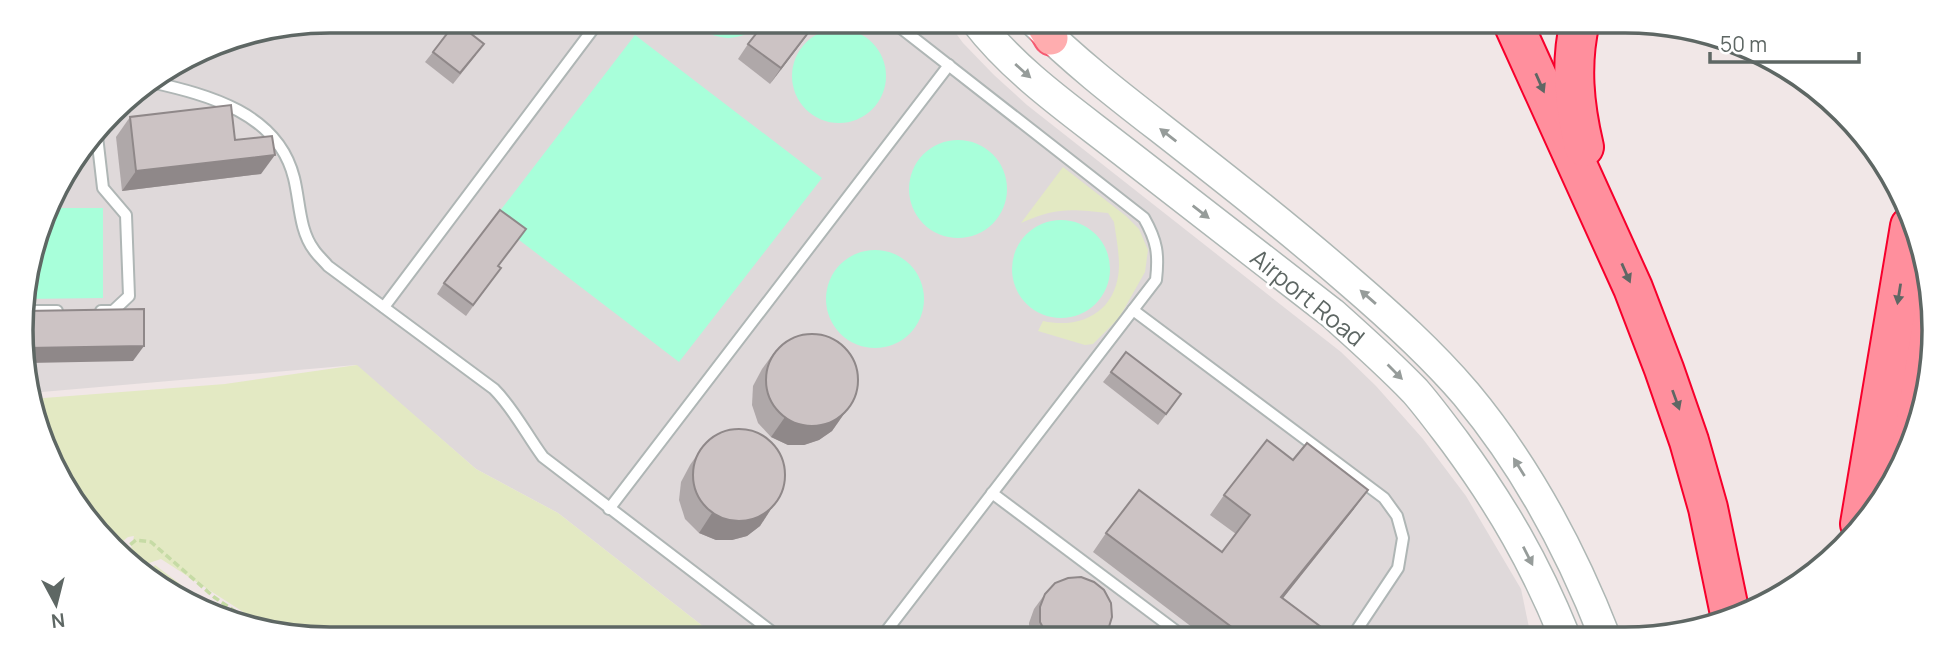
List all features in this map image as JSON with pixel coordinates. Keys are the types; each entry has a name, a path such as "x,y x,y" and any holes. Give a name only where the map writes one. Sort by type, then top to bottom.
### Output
{"highway":[{"path":"1517,33 1633,288 1664,369 1689,440 1708,508 1729,608"},
{"path":"1578,33 1573,75 1577,117 1599,212"},
{"path":"1863,507 1908,240"},
{"path":"1911,409 1921,352"}],"street":[{"name":"Airport Road","path":"986,33 1029,76 1333,314 1415,392 1503,511 1539,576 1561,627"},
{"name":"Airport Road","path":"1048,33 1090,73 1321,257 1390,316 1441,367 1488,423 1529,483 1566,546 1601,627"}],"lane":[{"path":"384,307 590,33"},
{"path":"889,627 1156,280 1159,259 1154,236 1144,218 908,33"},
{"path":"609,509 949,65"},
{"path":"163,85 197,93 243,113 270,131 284,152 294,176 305,233 313,250 328,266 494,389 509,404 527,436 543,457 765,627"},
{"path":"88,311 113,311 129,296 126,215 103,188 98,145"},
{"path":"1133,310 1384,498 1397,516 1403,538 1398,568 1359,627"},
{"path":"34,311 63,311"},
{"path":"992,493 1171,627"}],"path":[{"path":"127,547 136,540 151,542 214,597 234,610"}],"shaded area":[{"path":"708,33 748,33 728,38"},
{"path":"821,33 857,33 865,37 878,50 885,67 885,85 878,102 865,115 848,122 830,122 813,115 800,102 793,85 793,67 800,50"},
{"path":"956,33 994,75 1027,105 1341,352 1376,386 1423,439 1466,496 1521,589 1529,627 704,627 558,513 476,469 356,365 40,392 34,349 34,311 43,253 56,216 83,165 107,134 134,107 165,83 199,64 235,49 272,39 311,34"},
{"path":"635,35 822,178 679,362 493,220"},
{"path":"958,140 977,144 993,154 1003,170 1007,189 1003,208 993,224 977,234 958,238 939,234 923,224 913,208 909,189 913,170 923,154 939,144"},
{"path":"1063,167 1126,216 1139,229 1148,250 1145,272 1119,318 1093,344 1085,345 1038,331 1043,321 1072,322 1096,313 1105,305 1117,281 1117,244 1114,222 1108,213 1064,210 1021,223"},
{"path":"60,208 103,208 103,298 35,299 43,253"},
{"path":"1061,220 1080,223 1096,234 1107,250 1110,269 1107,288 1096,304 1080,315 1061,318 1042,315 1026,304 1015,288 1012,269 1015,250 1026,234 1042,223"},
{"path":"875,250 894,253 910,264 921,280 924,299 921,318 910,334 894,345 875,348 856,345 840,334 829,318 826,299 829,280 840,264 856,253"},
{"path":"357,365 476,469 558,513 704,627 330,627 291,624 248,615 161,559 147,564 130,550 134,536 122,542 120,540 95,511 73,478 56,444 41,398 225,384"},
{"path":"155,565 189,591 165,577 153,568"}],"building":[{"path":"448,33 470,33 484,44 460,73 433,52"},
{"path":"757,33 808,33 781,68 748,44"},
{"path":"231,105 235,140 272,136 275,155 136,171 130,117"},
{"path":"500,210 526,229 473,305 444,283"},
{"path":"144,309 144,346 34,348 34,311"},
{"path":"812,334 830,338 844,348 854,362 858,380 854,398 844,412 830,422 812,426 794,422 780,412 770,398 766,380 770,362 780,348 794,338"},
{"path":"1126,352 1181,394 1166,414 1111,372"},
{"path":"739,429 757,433 771,443 781,457 785,475 781,493 771,507 757,517 739,521 721,517 707,507 697,493 693,475 697,457 707,443 721,433"},
{"path":"1267,440 1293,460 1307,443 1368,490 1281,597 1321,627 1232,627 1106,533 1139,490 1222,552 1250,515 1224,495"},
{"path":"1081,577 1104,590 1111,603 1112,617 1109,627 1043,627 1040,607 1045,594 1055,583"}]}
